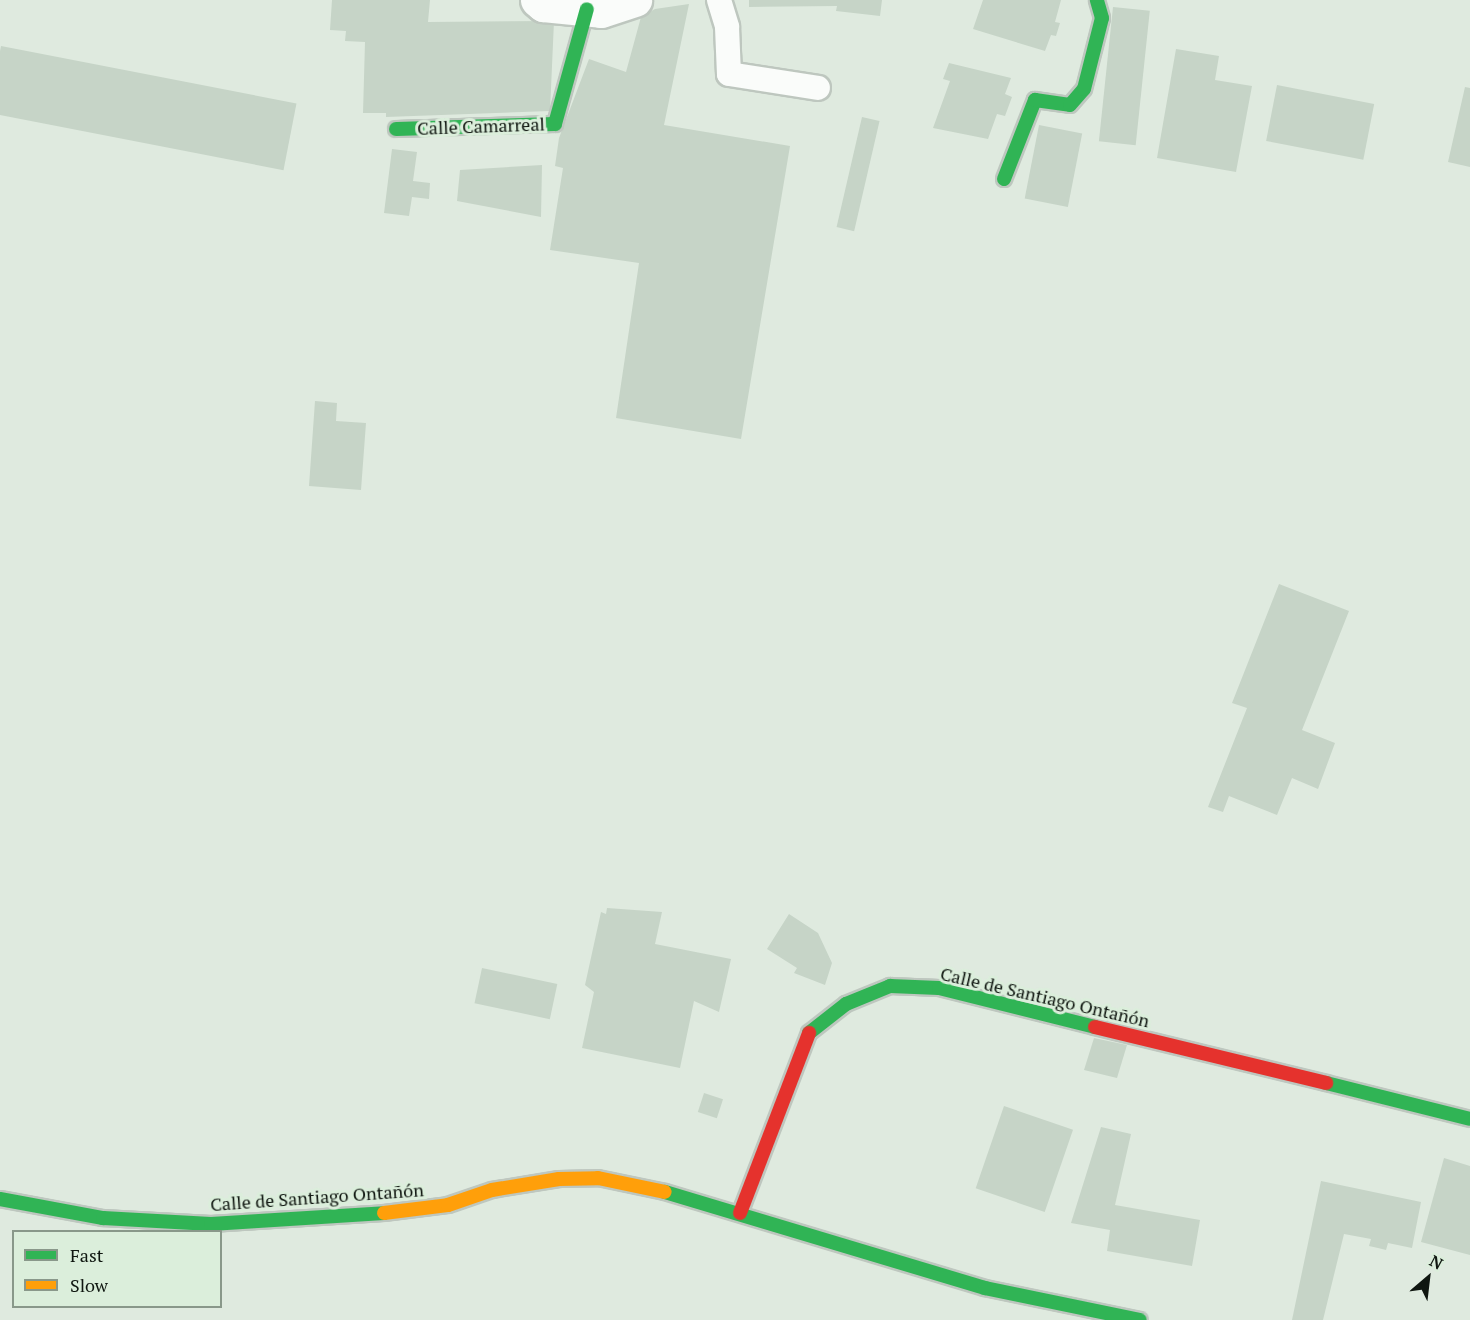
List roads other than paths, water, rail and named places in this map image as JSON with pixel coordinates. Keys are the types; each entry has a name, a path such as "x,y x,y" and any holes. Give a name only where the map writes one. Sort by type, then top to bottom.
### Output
{"street":[{"path":"537,0 543,5 600,11 635,0"},
{"path":"1004,179 1027,113 1035,100 1070,105 1084,89 1102,18 1097,0"},
{"name":"Calle Camarreal","path":"396,129 555,124 586,9"},
{"name":"Calle de Santiago Ontañón","path":"740,1213 806,1035 846,1004 890,986 939,988 1470,1119"},
{"name":"Calle de Santiago Ontañón","path":"0,1199 103,1218 211,1224 402,1212 448,1205 503,1188 559,1179 598,1178 648,1187 740,1213 985,1288 1140,1320"}],"lane":[{"path":"719,0 727,27 729,74 818,88"}]}
